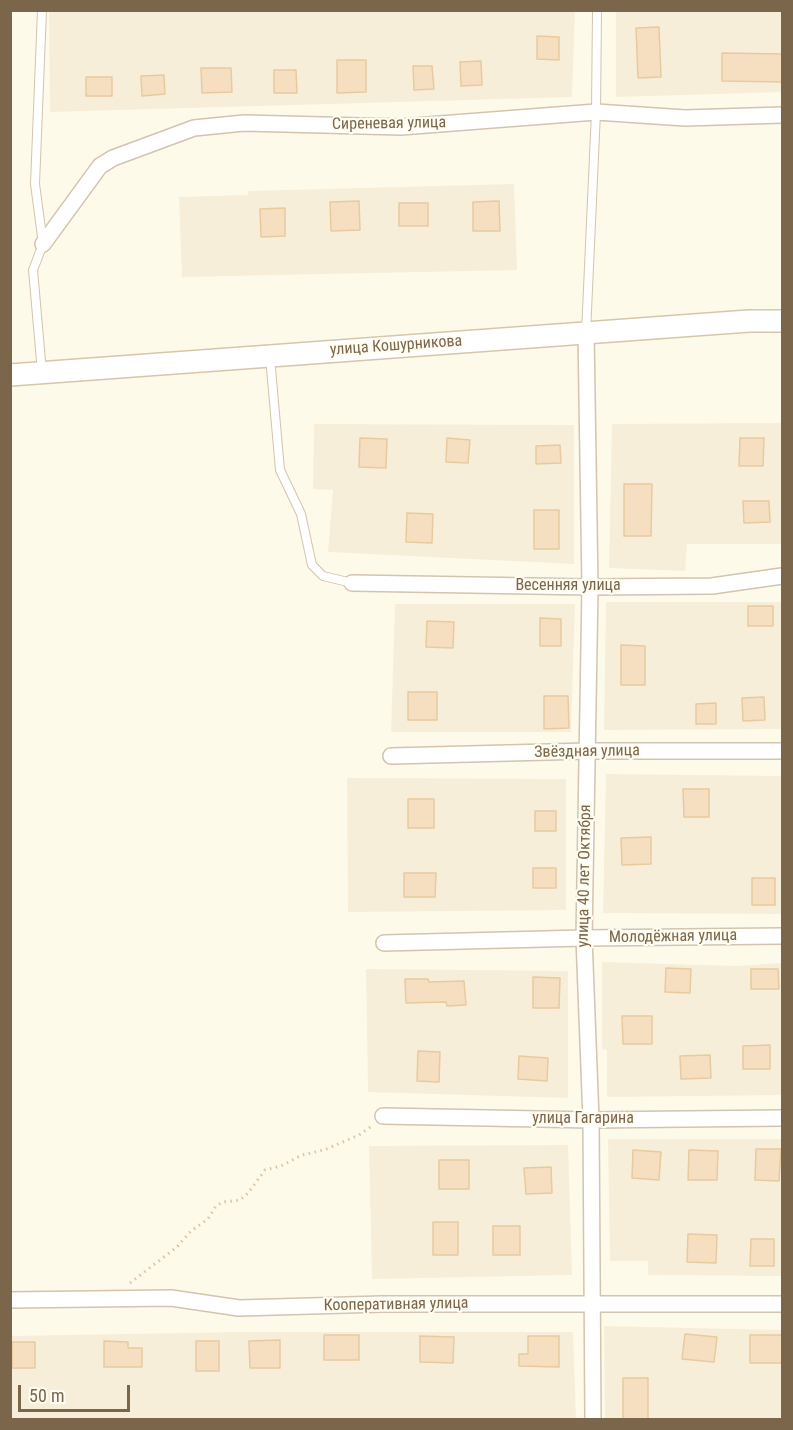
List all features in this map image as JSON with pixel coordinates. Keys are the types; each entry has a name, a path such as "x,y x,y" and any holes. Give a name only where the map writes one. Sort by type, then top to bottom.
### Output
{"main road":[{"name":"улица Кошурникова","path":"10,375 749,321 783,321"}],"street":[{"name":"Сиреневая улица","path":"43,244 99,166 113,158 194,128 244,123 401,128 596,112 685,118 783,115"},
{"name":"улица 40 лет Октября","path":"585,333 590,587 584,938 591,1120 593,1419"},
{"name":"Весенняя улица","path":"352,583 590,587 712,586 783,576"},
{"name":"Звёздная улица","path":"391,756 587,751 783,751"},
{"name":"Молодёжная улица","path":"384,943 783,936"},
{"name":"улица Гагарина","path":"383,1116 591,1120 783,1118"},
{"name":"Кооперативная улица","path":"10,1300 171,1298 239,1308 382,1304 783,1304"}],"lane":[{"path":"42,10 35,184 43,244 33,270 42,372"},
{"path":"585,333 596,112 597,10"},
{"path":"270,356 280,470 301,514 312,565 323,576 352,583"}],"path":[{"path":"108,1298 144,1274 177,1247 191,1231 208,1219 216,1206 223,1202 240,1200 265,1170 281,1166 302,1155 324,1150 359,1135 383,1116"}],"shaded area":[{"path":"49,11 575,11 572,97 50,112"},
{"path":"616,11 782,11 782,92 616,97"},
{"path":"514,184 517,270 182,277 179,197 248,195 248,191"},
{"path":"782,423 782,544 687,544 685,571 609,568 612,424"},
{"path":"314,424 574,425 574,564 328,552 333,490 313,489"},
{"path":"606,602 782,602 782,729 604,730"},
{"path":"395,604 575,604 571,732 391,732"},
{"path":"606,774 782,776 782,914 603,913"},
{"path":"347,778 566,779 566,910 348,912"},
{"path":"602,962 737,966 782,963 782,1095 607,1097 607,1050 602,1049"},
{"path":"366,969 568,971 568,1098 368,1092"},
{"path":"608,1139 782,1139 782,1276 648,1275 648,1261 610,1261"},
{"path":"568,1145 572,1275 372,1279 369,1146"},
{"path":"604,1326 782,1330 782,1419 605,1419"},
{"path":"238,1332 573,1332 576,1419 11,1419 10,1336"}],"building":[{"path":"659,27 661,77 638,78 636,28"},
{"path":"537,36 559,37 559,60 537,59"},
{"path":"722,53 783,54 783,82 722,81"},
{"path":"337,60 366,60 366,92 337,93"},
{"path":"481,61 482,85 461,86 460,62"},
{"path":"413,66 432,66 434,89 414,90"},
{"path":"201,68 231,68 232,92 202,93"},
{"path":"274,70 296,70 297,93 274,93"},
{"path":"164,75 165,94 142,96 141,76"},
{"path":"86,77 112,77 112,96 86,96"},
{"path":"359,201 360,230 331,231 330,202"},
{"path":"499,201 500,231 473,231 473,202"},
{"path":"399,203 428,203 428,226 399,226"},
{"path":"285,208 285,236 261,237 260,209"},
{"path":"360,438 387,439 386,468 359,467"},
{"path":"447,438 470,440 468,463 446,462"},
{"path":"740,438 764,438 763,466 739,466"},
{"path":"560,445 561,463 536,464 536,446"},
{"path":"624,484 652,484 651,536 624,536"},
{"path":"743,501 769,501 770,522 744,523"},
{"path":"534,510 559,510 559,549 534,549"},
{"path":"407,513 433,514 432,543 406,542"},
{"path":"748,606 773,606 773,626 748,626"},
{"path":"540,618 561,619 561,646 540,646"},
{"path":"427,621 454,622 453,648 426,647"},
{"path":"621,645 645,646 645,685 621,685"},
{"path":"408,692 437,692 437,720 408,720"},
{"path":"544,696 568,696 569,728 544,729"},
{"path":"764,697 765,720 743,721 742,698"},
{"path":"716,703 716,724 696,724 696,704"},
{"path":"683,789 709,789 709,817 684,817"},
{"path":"408,799 434,799 434,828 408,828"},
{"path":"535,811 556,811 556,831 535,831"},
{"path":"651,837 651,864 622,865 621,838"},
{"path":"533,868 556,868 556,888 533,888"},
{"path":"404,873 436,873 435,897 404,897"},
{"path":"752,878 775,878 775,905 752,905"},
{"path":"666,968 691,969 690,993 665,992"},
{"path":"751,969 778,969 779,989 751,989"},
{"path":"533,977 560,978 559,1008 533,1008"},
{"path":"405,979 428,979 429,982 464,981 466,1005 447,1006 446,1002 406,1003"},
{"path":"622,1016 652,1016 652,1044 623,1044"},
{"path":"770,1045 770,1069 743,1069 743,1046"},
{"path":"418,1051 440,1052 439,1082 417,1081"},
{"path":"710,1055 711,1078 681,1079 680,1056"},
{"path":"519,1056 548,1058 547,1081 518,1079"},
{"path":"756,1149 781,1149 779,1181 755,1180"},
{"path":"633,1150 661,1152 659,1180 632,1178"},
{"path":"689,1150 718,1151 717,1180 688,1180"},
{"path":"439,1160 469,1160 469,1189 439,1189"},
{"path":"551,1167 552,1193 526,1194 524,1168"},
{"path":"433,1222 458,1222 458,1255 433,1255"},
{"path":"493,1226 520,1226 520,1255 493,1255"},
{"path":"688,1234 717,1235 716,1263 687,1262"},
{"path":"751,1239 774,1239 774,1266 750,1266"},
{"path":"685,1334 717,1337 714,1362 682,1359"},
{"path":"324,1335 359,1335 359,1360 324,1360"},
{"path":"750,1335 783,1335 783,1363 750,1363"},
{"path":"420,1336 454,1337 453,1363 420,1362"},
{"path":"528,1336 559,1336 559,1367 519,1366 519,1354 528,1354"},
{"path":"280,1340 280,1368 250,1368 249,1341"},
{"path":"104,1341 128,1342 128,1348 142,1348 142,1367 104,1367"},
{"path":"196,1341 219,1341 219,1371 196,1371"},
{"path":"12,1342 35,1342 35,1368 12,1368"},
{"path":"623,1378 648,1378 648,1419 623,1419"}]}
